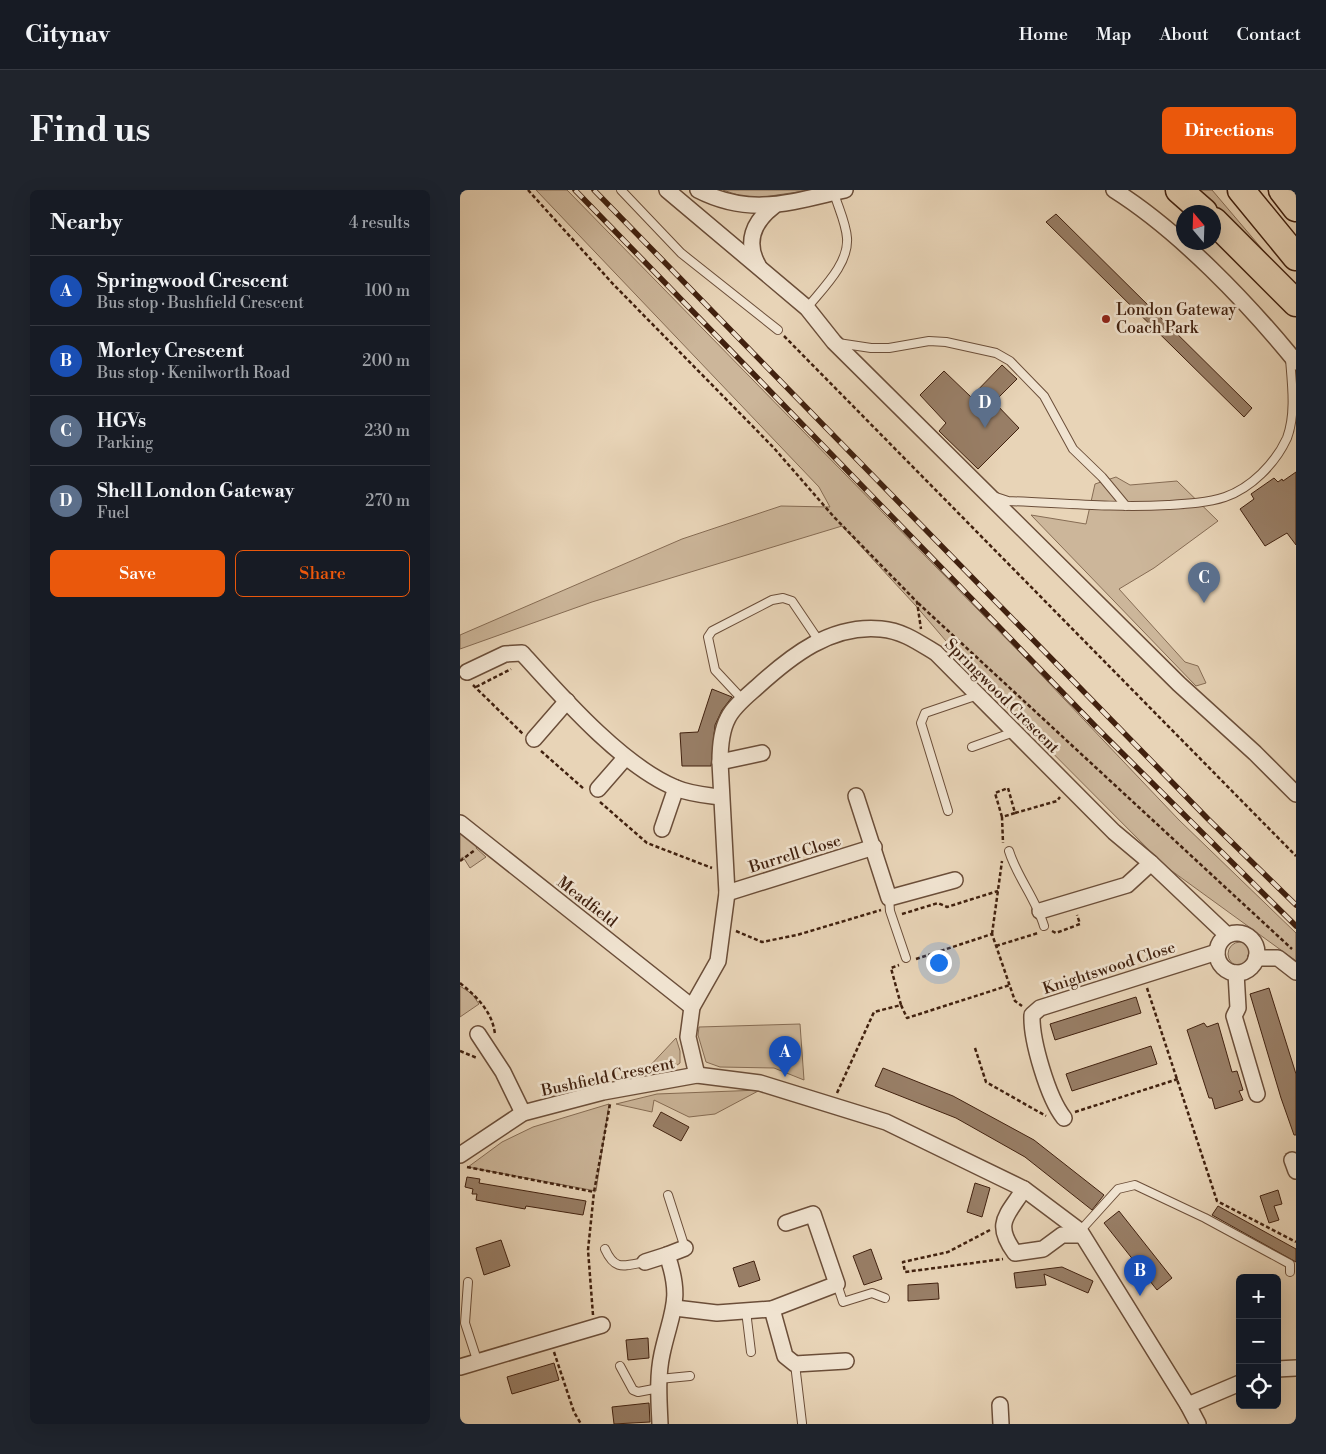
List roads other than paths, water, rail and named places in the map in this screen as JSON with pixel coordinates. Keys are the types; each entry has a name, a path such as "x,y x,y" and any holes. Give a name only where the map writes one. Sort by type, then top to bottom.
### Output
{"highway":[{"path":"1179,190 1196,205"},
{"path":"1241,190 1296,257"},
{"path":"1282,190 1296,208"},
{"path":"1221,228 1296,304"}],"street":[{"path":"667,190 808,308 834,342 1179,684 1255,753 1296,794"},
{"path":"698,190 728,202 760,207 774,206 840,191"},
{"path":"1114,190 1176,238 1231,290 1293,358"},
{"path":"760,269 753,257 750,240 759,219 774,206"},
{"name":"Springwood Crescent","path":"696,1075 688,1037 692,1008 718,961 727,893 720,797 720,742 728,717 743,700 782,665 819,641 842,633 879,629 898,632 924,645 936,654 1114,832 1151,863 1227,935"},
{"path":"468,672 505,654 524,656 625,758 676,788 696,794 720,797"},
{"path":"534,739 567,701"},
{"path":"720,762 762,753"},
{"path":"598,789 625,758"},
{"path":"662,829 676,788"},
{"path":"856,796 874,848 889,902 955,880"},
{"name":"Meadfield","path":"460,823 692,1008"},
{"name":"Burrell Close","path":"727,893 874,848"},
{"path":"1040,911 1127,885 1151,863"},
{"path":"1240,933 1252,939 1257,952 1256,958 1248,969 1236,973 1224,968 1220,964 1217,952 1218,945 1227,935 1240,933"},
{"name":"Knightswood Close","path":"1060,1114 1049,1091 1032,1028 1032,1015 1040,1008 1217,952"},
{"path":"1256,958 1278,958 1296,972"},
{"path":"1236,973 1238,1008 1234,1016 1256,1094"},
{"path":"478,1034 503,1072 523,1113"},
{"name":"Bushfield Crescent","path":"460,1155 523,1113 612,1091 696,1075 760,1083 886,1122 1024,1189 1081,1233"},
{"path":"1024,1189 1003,1222 1005,1239 1015,1252 1043,1250 1062,1235 1081,1233 1198,1424"},
{"path":"675,1308 717,1312 772,1309 837,1284 813,1214 786,1223"},
{"path":"644,1262 685,1248"},
{"path":"660,1424 659,1383 662,1354 675,1308 674,1275 667,1255"},
{"path":"772,1309 785,1356 795,1364 846,1361"},
{"path":"460,1367 599,1326"},
{"path":"1281,1369 1296,1368"},
{"path":"1188,1405 1236,1385"},
{"path":"1000,1405 1001,1424"}],"lane":[{"path":"621,190 681,253 778,330"},
{"path":"808,308 834,274 846,248 840,191"},
{"path":"834,342 872,348 889,348 929,341 946,342 996,353 1010,361 1044,396 1073,449 1102,477 1126,506"},
{"path":"990,495 1008,501 1126,506 1189,504 1224,498 1242,489 1258,477 1273,460 1287,438 1293,408 1293,358"},
{"path":"743,700 715,670 708,638 712,631 772,600 784,598 792,601 819,641"},
{"path":"948,811 921,723 922,718 925,713 978,695"},
{"path":"972,747 1014,732"},
{"path":"1009,851 1013,864 1040,911 1044,926"},
{"path":"889,902 906,958"},
{"path":"1081,1233 1118,1189 1135,1185 1205,1218 1290,1264 1290,1272"},
{"path":"668,1195 685,1248"},
{"path":"605,1249 611,1261 620,1266 644,1262"},
{"path":"468,1282 465,1323 478,1363"},
{"path":"837,1284 843,1302 872,1294 885,1298"},
{"path":"746,1311 751,1352"},
{"path":"795,1364 802,1423"},
{"path":"620,1366 633,1390 638,1392 659,1383 690,1376"}],"railway":[{"path":"575,190 1098,729 1296,926"},
{"path":"594,190 1208,819 1296,905"}],"place":[{"name":"London Gateway Coach Park","path":"1106,319"},
{"name":"Shell London Gateway","path":"985,428"},
{"name":"HGVs","path":"1204,603"},
{"name":"Springwood Crescent","path":"785,1077"},
{"name":"Morley Crescent","path":"1140,1296"}]}
